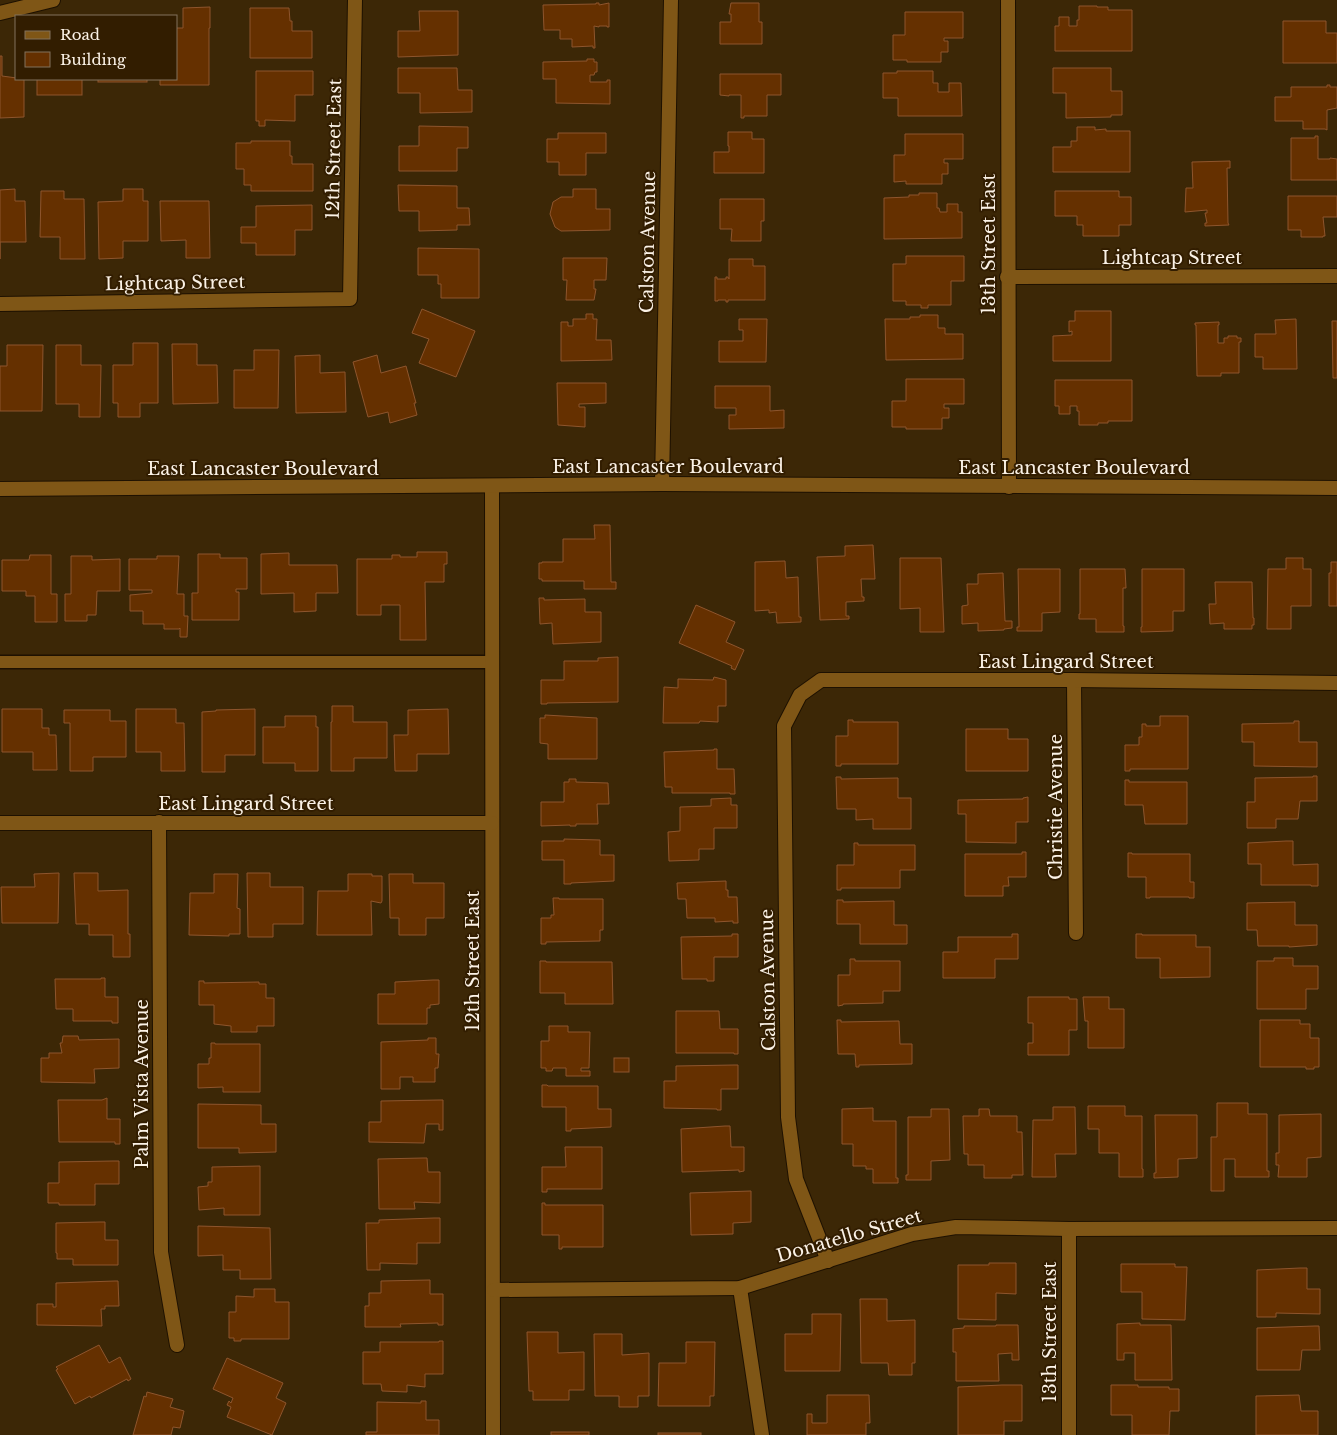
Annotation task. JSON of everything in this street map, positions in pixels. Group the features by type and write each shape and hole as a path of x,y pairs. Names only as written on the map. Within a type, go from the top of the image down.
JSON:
{"street":[{"path":"0,13 53,0"},
{"name":"12th Street East","path":"350,299 355,0"},
{"name":"Calston Avenue","path":"662,484 671,0"},
{"name":"13th Street East","path":"1008,0 1007,277 1009,487"},
{"name":"Lightcap Street","path":"1007,277 1337,276"},
{"name":"Lightcap Street","path":"0,304 350,299"},
{"name":"East Lancaster Boulevard","path":"0,489 662,484 1337,488"},
{"name":"12th Street East","path":"492,486 493,1435"},
{"name":"East Lingard Street","path":"800,695 821,680 1337,683"},
{"name":"Christie Avenue","path":"1074,680 1076,933"},
{"name":"Calston Avenue","path":"800,695 784,726 788,1118 796,1179 828,1261"},
{"name":"Palm Vista Avenue","path":"160,822 161,1252 177,1345"},
{"name":"East Lingard Street","path":"0,823 492,823"},
{"name":"Donatello Street","path":"494,1290 740,1288 912,1234 956,1227 1069,1229 1337,1228"},
{"name":"13th Street East","path":"1069,1229 1069,1435"},
{"path":"740,1288 762,1435"}],"lane":[{"path":"0,662 492,662"}],"building":[{"path":"599,3 599,5 609,3 609,27 594,26 595,48 593,46 572,47 572,39 560,39 560,30 544,30 543,5"},
{"path":"731,3 759,3 759,22 762,22 762,44 720,44 720,22 731,22 731,14 729,14"},
{"path":"1079,6 1108,7 1108,10 1132,10 1132,51 1055,51 1055,26 1059,26 1059,17 1069,17 1069,26 1077,26"},
{"path":"210,7 209,85 160,85 160,80 178,80 178,28 183,28 183,8"},
{"path":"250,8 289,8 292,31 312,31 312,58 250,58"},
{"path":"419,11 458,11 458,55 398,57 398,31 420,31"},
{"path":"905,12 963,12 963,38 944,38 944,41 948,41 948,52 941,52 941,62 893,60 893,35 905,35"},
{"path":"1283,21 1326,21 1326,33 1337,33 1337,63 1283,63"},
{"path":"0,56 2,56 2,76 15,78 15,80 24,80 24,117 0,118"},
{"path":"587,59 594,59 594,62 597,62 597,72 594,75 590,75 590,82 607,82 607,80 610,80 610,104 556,103 556,79 543,79 543,62 587,61"},
{"path":"398,68 457,68 458,90 472,90 472,112 420,113 420,93 398,93"},
{"path":"1053,68 1111,68 1111,91 1122,91 1122,115 1066,118 1066,93 1053,93"},
{"path":"256,71 313,71 313,95 295,95 295,121 265,120 265,126 259,126 259,121 256,121"},
{"path":"897,71 933,71 933,83 938,83 938,92 949,92 949,83 961,83 962,116 898,116 898,98 883,98 883,73 897,73"},
{"path":"720,74 781,74 781,95 767,95 767,116 744,116 744,118 741,118 741,95 720,95"},
{"path":"37,80 82,80 82,95 37,95"},
{"path":"98,80 147,80 147,82 98,82"},
{"path":"1327,85 1337,87 1337,108 1327,110 1327,130 1303,129 1303,121 1275,121 1275,97 1291,97 1291,87 1327,87"},
{"path":"419,126 468,127 468,148 457,148 457,171 399,171 399,146 419,146"},
{"path":"1077,127 1095,127 1095,130 1106,129 1106,131 1130,131 1130,172 1053,172 1053,147 1071,147 1071,141 1077,141"},
{"path":"728,132 752,132 752,139 764,139 764,173 714,173 714,152 729,152"},
{"path":"558,133 606,133 606,153 586,153 586,175 559,175 559,162 547,162 547,139 558,139"},
{"path":"905,134 963,134 963,159 944,159 944,163 948,163 948,174 942,174 942,184 894,182 894,155 905,155"},
{"path":"1315,136 1318,136 1318,159 1337,159 1337,180 1291,180 1291,138 1315,138"},
{"path":"251,141 290,141 292,164 313,164 313,191 251,191 251,185 244,185 244,169 236,169 236,143 251,143"},
{"path":"1230,161 1230,168 1227,168 1229,225 1205,226 1205,223 1207,223 1205,213 1207,213 1207,210 1185,212 1186,188 1193,188 1192,162"},
{"path":"398,185 457,186 457,208 469,208 470,225 457,225 457,230 419,231 419,211 399,211"},
{"path":"15,189 15,201 25,201 26,242 0,242 0,190"},
{"path":"123,189 143,189 143,201 148,201 148,241 123,241 123,258 99,259 98,202 123,201"},
{"path":"573,189 596,189 596,209 610,209 610,230 561,231 555,227 550,214 553,202 561,197 573,197"},
{"path":"41,191 64,191 64,199 84,199 85,259 60,259 60,237 40,237"},
{"path":"1055,191 1119,191 1119,197 1131,197 1131,225 1119,225 1119,236 1083,236 1083,225 1077,225 1077,216 1055,216"},
{"path":"919,193 937,193 937,208 939,208 940,212 947,212 947,204 958,204 958,212 962,212 962,238 884,239 884,198 909,197 909,195 919,195"},
{"path":"1288,196 1337,196 1337,217 1323,217 1325,236 1301,237 1301,230 1288,230"},
{"path":"720,199 764,199 764,221 761,221 761,241 731,241 732,229 720,229"},
{"path":"160,201 209,201 210,258 186,258 186,240 161,241"},
{"path":"312,205 312,230 295,230 295,255 256,255 256,243 241,243 241,227 256,227 256,206"},
{"path":"418,248 479,249 479,298 441,298 441,284 438,284 438,275 418,275"},
{"path":"906,256 964,256 964,281 951,281 951,305 928,305 928,308 921,308 921,305 906,305 906,301 893,301 893,264 906,264"},
{"path":"563,258 607,258 606,280 594,280 594,289 596,289 594,300 566,300 567,280 563,280"},
{"path":"729,259 753,259 753,266 765,266 765,300 715,301 715,277 717,279 726,279 728,277 729,279"},
{"path":"422,309 475,331 456,377 419,363 429,339 412,333"},
{"path":"1075,311 1111,311 1111,361 1053,361 1053,336 1072,335 1072,331 1069,332 1069,321 1075,321"},
{"path":"586,314 593,314 593,319 597,319 596,340 611,340 612,360 561,361 561,322 568,322 568,326 573,326 573,319 586,319"},
{"path":"920,315 938,315 938,328 945,328 945,334 963,334 963,359 886,360 885,319 910,319 910,317 920,317"},
{"path":"739,319 767,319 766,362 719,362 719,341 743,341 743,330 739,330"},
{"path":"1296,319 1297,369 1263,369 1263,357 1255,357 1255,334 1276,334 1275,320"},
{"path":"1332,321 1337,321 1337,378 1333,378"},
{"path":"1219,322 1218,343 1224,343 1224,338 1228,338 1228,336 1241,338 1241,342 1239,342 1239,373 1221,373 1221,376 1197,376 1195,323"},
{"path":"133,343 158,343 158,403 140,403 140,417 118,417 118,403 113,403 113,365 133,365"},
{"path":"172,344 197,344 197,365 217,365 218,403 173,404"},
{"path":"7,345 43,345 42,411 0,411 0,366 7,366"},
{"path":"56,345 81,345 81,365 101,365 100,417 79,417 79,404 56,404"},
{"path":"254,350 279,350 278,408 234,408 234,370 254,370"},
{"path":"320,355 320,373 345,372 346,412 296,413 295,356"},
{"path":"377,355 381,373 406,366 416,403 414,403 417,415 390,423 388,412 368,417 353,362"},
{"path":"906,379 964,379 964,404 944,404 944,408 949,408 949,418 942,418 942,429 892,427 892,401 906,401"},
{"path":"1055,380 1132,380 1132,421 1108,421 1108,423 1098,423 1098,425 1079,425 1077,406 1070,406 1070,414 1059,414 1059,406 1055,406"},
{"path":"557,383 606,383 606,403 579,404 579,407 585,407 585,427 558,425"},
{"path":"715,386 770,386 770,411 784,410 784,428 729,429 729,415 736,415 736,408 715,408"},
{"path":"594,525 610,525 611,582 616,582 616,589 584,589 584,581 542,581 542,579 539,579 539,563 563,562 563,539 595,539"},
{"path":"873,545 875,579 861,579 864,601 846,602 846,616 849,616 849,619 820,620 817,557 845,556 845,546"},
{"path":"417,552 447,552 447,564 444,564 444,582 425,582 426,640 400,640 400,605 381,605 381,615 357,615 357,559 392,559 392,555 417,557"},
{"path":"289,553 289,565 337,565 338,593 316,593 316,611 294,612 294,593 261,594 261,554"},
{"path":"198,554 220,554 220,558 247,558 247,589 236,589 236,592 239,592 239,620 192,620 192,593 198,593"},
{"path":"30,555 51,555 51,594 57,594 57,622 35,622 35,596 26,596 26,591 2,591 2,560 29,560"},
{"path":"71,556 92,556 92,560 120,559 120,591 97,591 96,615 87,615 87,621 65,621 65,594 71,594"},
{"path":"157,556 179,556 177,594 184,594 184,616 188,616 187,637 180,637 180,628 164,629 164,624 143,624 143,611 130,611 130,595 152,593 152,590 129,590 129,559 157,559"},
{"path":"900,558 941,558 944,632 920,632 920,608 900,609"},
{"path":"1286,558 1303,558 1303,569 1311,569 1311,606 1291,606 1291,629 1267,629 1268,569 1286,569"},
{"path":"785,561 786,578 798,577 799,617 801,617 801,622 777,623 776,612 769,613 769,610 755,611 755,562"},
{"path":"1331,562 1337,562 1337,606 1329,606"},
{"path":"1018,569 1060,569 1060,612 1042,613 1042,631 1017,631 1017,627 1019,627"},
{"path":"1080,569 1125,569 1126,588 1123,588 1124,632 1096,632 1096,619 1079,619"},
{"path":"1142,569 1184,569 1184,611 1173,611 1173,631 1141,632"},
{"path":"1003,573 1005,621 1012,621 1012,628 978,631 978,623 962,624 962,606 968,605 967,584 978,584 978,574"},
{"path":"1215,582 1252,582 1254,625 1252,625 1252,629 1224,629 1224,623 1210,624 1209,604 1216,604"},
{"path":"539,598 544,598 544,600 585,599 585,612 601,612 601,642 553,644 552,623 540,624"},
{"path":"696,605 735,622 726,642 744,650 735,670 731,668 732,666 679,643"},
{"path":"618,657 618,702 541,704 541,680 564,680 564,661 598,661 598,658"},
{"path":"714,677 726,680 726,706 718,706 718,722 663,723 664,687 678,688 678,679 713,680"},
{"path":"332,706 353,706 353,722 387,722 387,758 354,758 354,771 331,771"},
{"path":"2,709 42,709 42,728 49,728 49,735 56,735 57,770 33,770 33,752 2,752"},
{"path":"136,709 176,709 176,723 184,723 185,771 161,771 161,752 136,752"},
{"path":"255,709 255,755 225,755 225,772 202,772 202,712"},
{"path":"448,709 449,754 417,754 417,771 395,771 394,735 408,735 408,710"},
{"path":"64,710 110,710 110,721 126,721 126,757 93,757 93,771 70,771 70,723 64,723"},
{"path":"545,715 597,718 597,759 548,759 548,744 540,743 540,718 545,718"},
{"path":"285,716 316,716 316,727 318,727 318,771 295,771 295,763 263,763 263,727 285,727"},
{"path":"1160,716 1188,716 1188,769 1130,769 1130,771 1125,771 1125,745 1139,745 1139,737 1142,737 1142,724 1146,724 1146,726 1160,726"},
{"path":"848,720 853,720 853,722 898,722 898,764 841,764 841,766 836,766 836,736 848,736"},
{"path":"1294,721 1299,721 1299,742 1317,742 1317,767 1254,766 1254,742 1242,742 1242,724 1294,723"},
{"path":"966,729 1008,729 1008,739 1028,739 1028,771 966,771"},
{"path":"717,749 717,769 734,769 735,794 672,793 672,787 665,787 664,752"},
{"path":"1317,776 1317,801 1300,801 1298,819 1276,819 1276,828 1247,828 1247,802 1255,802 1255,778"},
{"path":"836,777 841,777 841,779 898,778 898,798 911,798 911,829 873,829 873,819 856,820 856,809 837,809"},
{"path":"569,779 576,779 576,782 608,783 609,804 597,804 598,824 541,826 541,802 564,802 564,782 569,782"},
{"path":"1125,780 1129,780 1129,782 1187,782 1187,824 1145,824 1143,805 1125,805"},
{"path":"1028,797 1028,822 1016,822 1016,843 966,842 966,814 958,814 958,800 1023,799"},
{"path":"731,798 731,805 737,805 737,828 714,828 714,849 699,849 699,860 669,861 668,832 680,831 680,807 711,806 711,799"},
{"path":"564,839 600,840 600,855 614,855 614,881 564,884 564,860 542,860 542,841 564,841"},
{"path":"1293,841 1293,865 1318,864 1318,886 1261,885 1261,864 1248,864 1248,843"},
{"path":"854,843 858,843 858,845 915,845 915,870 900,870 900,888 841,888 841,890 837,890 837,865 854,865"},
{"path":"1022,852 1026,852 1026,877 1008,877 1009,886 1003,886 1003,896 965,896 965,854 1022,854"},
{"path":"1128,853 1190,854 1190,882 1194,882 1194,898 1146,898 1146,877 1128,877"},
{"path":"59,873 58,923 2,923 1,887 35,887 34,874"},
{"path":"74,873 98,873 98,891 128,890 130,957 113,957 113,935 89,935 89,924 76,924"},
{"path":"247,873 270,873 270,887 303,887 303,924 273,924 273,937 248,937"},
{"path":"214,874 238,874 237,908 240,909 240,934 229,934 229,936 189,935 190,893 214,893"},
{"path":"348,874 382,876 382,901 381,903 371,901 372,935 317,935 318,891 348,891"},
{"path":"389,874 413,874 413,883 444,883 444,918 426,918 426,935 399,935 399,918 390,918"},
{"path":"726,881 728,897 737,897 738,923 733,923 733,921 715,922 715,918 687,918 686,899 678,899 677,883"},
{"path":"553,898 603,899 603,930 600,930 600,941 546,942 546,944 541,944 541,918 551,918 551,915 554,915"},
{"path":"837,900 843,900 843,902 894,901 894,925 907,925 907,944 860,944 860,924 837,924"},
{"path":"1295,902 1295,925 1317,925 1317,945 1289,947 1258,946 1257,930 1247,930 1247,903"},
{"path":"732,934 738,934 738,957 714,957 714,981 707,981 707,979 682,979 681,937 732,936"},
{"path":"1012,934 1018,934 1018,959 995,959 995,978 943,978 943,952 958,952 958,937 1012,937"},
{"path":"1136,934 1196,935 1196,947 1210,947 1210,977 1160,978 1160,958 1136,958"},
{"path":"1274,958 1293,958 1293,966 1318,966 1318,989 1306,989 1306,1009 1257,1009 1257,961 1274,961"},
{"path":"850,959 855,959 855,961 900,961 900,991 883,991 883,1003 843,1004 838,1006 838,975 850,975"},
{"path":"540,961 612,962 613,1004 565,1004 565,993 540,993"},
{"path":"105,978 105,997 118,997 118,1023 112,1023 112,1021 73,1021 73,1009 56,1009 55,979"},
{"path":"439,980 439,1004 430,1005 430,1008 427,1008 427,1024 378,1024 378,994 395,994 395,982"},
{"path":"199,981 204,981 204,983 259,982 259,984 266,984 266,998 274,998 274,1026 257,1026 257,1032 231,1032 231,1026 214,1024 214,1005 199,1005"},
{"path":"1028,997 1069,997 1069,999 1077,999 1077,1030 1069,1030 1069,1055 1028,1055 1028,1043 1033,1043 1033,1023 1028,1023"},
{"path":"1083,997 1109,997 1109,1009 1124,1009 1124,1048 1088,1048 1088,1021 1085,1021"},
{"path":"676,1011 719,1011 720,1029 738,1029 738,1054 676,1053"},
{"path":"837,1020 841,1020 841,1022 899,1021 900,1044 912,1044 912,1064 859,1065 859,1067 856,1067 855,1054 838,1054"},
{"path":"1260,1020 1300,1020 1300,1024 1310,1024 1310,1038 1319,1038 1319,1067 1306,1069 1306,1067 1260,1067"},
{"path":"549,1026 568,1026 568,1032 590,1032 589,1068 581,1068 581,1071 590,1071 590,1076 566,1076 566,1068 553,1068 552,1071 546,1071 546,1068 541,1068 541,1041 549,1041"},
{"path":"63,1036 78,1036 79,1040 119,1039 119,1068 94,1069 95,1083 41,1082 41,1058 49,1058 49,1053 62,1053 60,1043 62,1043"},
{"path":"428,1038 436,1038 436,1054 439,1054 438,1068 435,1068 435,1082 413,1082 413,1077 400,1077 400,1089 381,1089 381,1042 428,1040"},
{"path":"211,1043 260,1044 260,1092 223,1092 223,1087 198,1088 198,1064 209,1064"},
{"path":"614,1058 629,1058 629,1072 614,1072"},
{"path":"738,1065 738,1089 721,1089 721,1110 664,1108 664,1081 676,1081 676,1066"},
{"path":"542,1085 598,1086 598,1109 611,1109 611,1127 571,1129 571,1131 566,1131 566,1107 542,1107"},
{"path":"107,1098 107,1119 120,1119 120,1144 115,1144 115,1142 59,1142 58,1100 102,1100"},
{"path":"443,1100 443,1130 439,1130 439,1124 426,1124 424,1143 369,1142 369,1122 381,1122 381,1101"},
{"path":"1217,1103 1248,1103 1248,1114 1267,1114 1267,1171 1269,1171 1269,1177 1235,1177 1235,1159 1224,1159 1224,1191 1211,1191 1211,1137 1217,1137"},
{"path":"198,1104 261,1105 261,1124 276,1124 276,1152 239,1153 239,1148 198,1148"},
{"path":"1088,1106 1125,1106 1125,1116 1142,1116 1143,1177 1119,1177 1119,1153 1099,1153 1099,1129 1088,1129"},
{"path":"1053,1107 1075,1107 1076,1154 1055,1154 1056,1177 1032,1177 1033,1120 1053,1120"},
{"path":"873,1108 873,1121 896,1121 896,1178 898,1178 898,1183 873,1183 873,1169 866,1169 866,1166 853,1166 853,1144 842,1144 842,1109"},
{"path":"931,1109 949,1109 950,1160 931,1161 931,1180 906,1180 906,1175 908,1175 908,1117 931,1117"},
{"path":"979,1109 989,1109 990,1116 1017,1116 1017,1132 1022,1132 1023,1175 1012,1175 1012,1178 984,1178 984,1165 968,1165 968,1154 964,1154 963,1116 979,1116"},
{"path":"1321,1114 1321,1157 1307,1158 1307,1177 1278,1177 1279,1165 1276,1165 1276,1153 1279,1153 1279,1115"},
{"path":"1155,1115 1197,1115 1197,1158 1178,1159 1178,1177 1154,1178 1154,1173 1156,1173"},
{"path":"730,1126 731,1147 744,1147 744,1171 682,1172 681,1129"},
{"path":"565,1147 602,1147 602,1189 547,1189 547,1192 542,1192 542,1167 566,1167"},
{"path":"427,1158 428,1172 440,1172 440,1203 414,1202 415,1209 379,1209 378,1159"},
{"path":"119,1161 119,1184 95,1184 95,1205 59,1205 59,1203 48,1203 48,1183 59,1183 59,1162"},
{"path":"260,1166 260,1215 224,1215 224,1208 199,1210 198,1187 208,1186 208,1182 212,1182 212,1167"},
{"path":"751,1191 751,1222 733,1223 733,1234 691,1235 690,1193"},
{"path":"542,1203 545,1203 545,1205 603,1205 603,1247 562,1247 562,1249 559,1249 559,1235 542,1235"},
{"path":"440,1218 440,1243 417,1243 417,1264 380,1263 380,1270 367,1270 366,1223 379,1223 379,1220"},
{"path":"105,1222 105,1240 118,1240 118,1265 73,1265 73,1259 57,1259 56,1223"},
{"path":"198,1226 270,1228 271,1279 240,1279 240,1270 223,1270 223,1255 198,1256"},
{"path":"989,1263 1016,1263 1016,1294 996,1293 996,1320 958,1319 958,1265 989,1265"},
{"path":"1121,1264 1175,1264 1175,1267 1187,1267 1185,1320 1142,1319 1142,1292 1121,1292"},
{"path":"1307,1268 1307,1289 1320,1289 1320,1314 1276,1313 1276,1317 1257,1317 1257,1270"},
{"path":"430,1280 430,1294 443,1294 443,1325 438,1325 438,1323 400,1324 401,1327 365,1327 365,1306 369,1306 369,1293 381,1293 381,1281"},
{"path":"118,1281 119,1306 105,1306 105,1309 101,1309 102,1326 37,1325 37,1304 53,1304 53,1307 56,1307 56,1283"},
{"path":"254,1289 275,1289 275,1302 289,1302 289,1339 241,1339 241,1341 234,1341 234,1338 229,1338 229,1312 236,1312 236,1296 254,1297"},
{"path":"860,1299 887,1299 887,1321 915,1320 915,1363 912,1363 912,1375 889,1375 888,1363 861,1363"},
{"path":"812,1314 841,1314 840,1371 785,1371 785,1334 812,1334"},
{"path":"1140,1323 1140,1325 1171,1325 1172,1380 1135,1380 1135,1353 1124,1353 1124,1360 1117,1360 1117,1324"},
{"path":"1018,1325 1019,1360 1012,1360 1012,1353 998,1354 999,1381 956,1381 956,1352 953,1352 953,1329 964,1328 964,1326"},
{"path":"1319,1326 1320,1350 1302,1350 1300,1370 1257,1370 1257,1328"},
{"path":"527,1332 558,1332 558,1353 584,1352 584,1390 569,1390 569,1400 533,1400 533,1391 529,1391"},
{"path":"594,1334 622,1334 622,1355 649,1353 649,1396 638,1396 638,1407 619,1407 619,1396 595,1396"},
{"path":"443,1341 443,1374 425,1374 425,1387 407,1385 407,1392 382,1391 381,1384 363,1384 363,1352 380,1352 380,1342"},
{"path":"686,1342 715,1342 714,1396 710,1396 710,1406 658,1406 659,1363 686,1363"},
{"path":"99,1345 109,1363 120,1357 131,1379 128,1381 127,1379 91,1398 90,1396 75,1404 56,1367"},
{"path":"227,1358 283,1383 276,1398 286,1403 272,1435 227,1417 231,1407 227,1405 229,1401 231,1403 233,1398 213,1389"},
{"path":"1022,1385 1022,1421 1004,1421 1004,1435 958,1435 958,1387"},
{"path":"1111,1385 1138,1385 1138,1387 1169,1387 1169,1389 1179,1389 1179,1411 1170,1411 1169,1435 1132,1435 1132,1415 1111,1415"},
{"path":"147,1392 173,1399 170,1407 184,1411 180,1428 173,1427 171,1435 133,1435 144,1396 146,1397"},
{"path":"827,1395 869,1395 870,1423 866,1423 866,1435 807,1435 807,1414 812,1414 812,1423 827,1423"},
{"path":"1299,1395 1301,1411 1318,1411 1318,1435 1256,1435 1256,1396"},
{"path":"421,1401 426,1401 426,1420 439,1420 439,1435 366,1435 366,1432 377,1432 377,1402 421,1403"},
{"path":"551,1432 589,1432 589,1435 551,1435"},
{"path":"658,1433 701,1433 701,1435 658,1435"}]}
